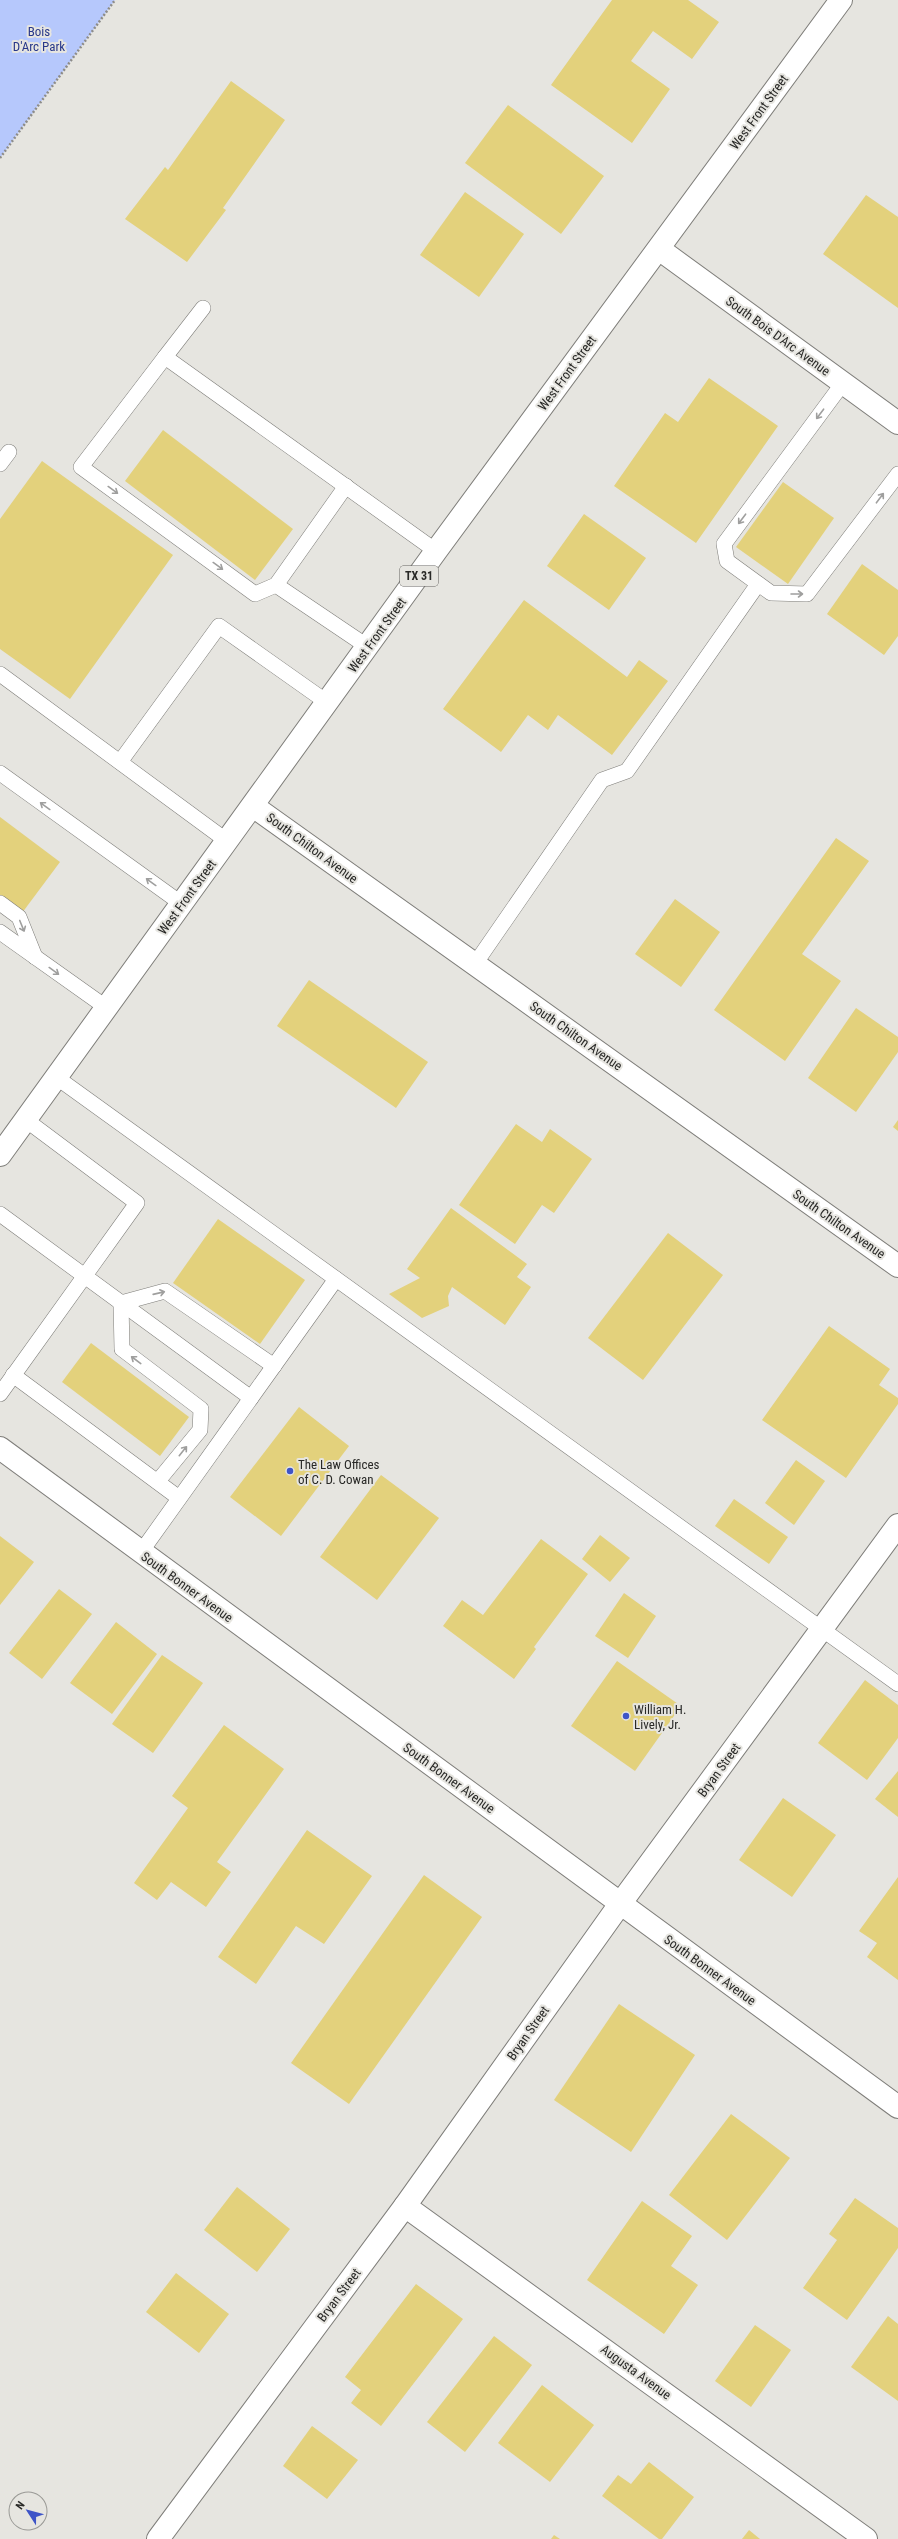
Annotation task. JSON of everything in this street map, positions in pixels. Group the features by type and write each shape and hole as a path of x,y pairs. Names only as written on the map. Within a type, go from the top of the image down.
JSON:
{"street":[{"name":"West Front Street","path":"0,1155 328,703 436,551 841,0"},
{"name":"South Bois D'Arc Avenue","path":"659,249 898,423"},
{"name":"South Chilton Avenue","path":"253,806 898,1266"},
{"name":"South Bonner Avenue","path":"0,1448 898,2108"},
{"name":"Bryan Street","path":"158,2539 406,2206 620,1904 898,1525"},
{"name":"Augusta Avenue","path":"406,2206 866,2539"}],"lane":[{"path":"202,308 81,467 256,594 276,585 346,486"},
{"path":"165,358 436,551"},
{"path":"843,383 724,544 727,561 771,593 807,594 898,474"},
{"path":"475,964 602,780 627,771 758,584"},
{"path":"276,585 368,647"},
{"path":"120,762 219,626 328,703"},
{"path":"0,674 228,841"},
{"path":"0,773 182,904"},
{"path":"0,903 19,917 35,957"},
{"path":"0,932 107,1008"},
{"path":"56,1077 898,1684"},
{"path":"0,1394 137,1203 26,1120"},
{"path":"0,1214 251,1398"},
{"path":"140,1552 336,1279"},
{"path":"121,1303 165,1291 274,1366"},
{"path":"121,1303 122,1349 201,1409 200,1430 158,1481"},
{"path":"13,1375 179,1498"}],"path":[{"path":"0,158 115,0"}],"green space":[{"name":"Bois D'Arc Park","path":"0,0 115,0 0,158"}],"building":[{"path":"612,0 688,0 719,22 692,59 653,31 631,61 670,89 632,143 551,85"},
{"path":"231,81 285,120 223,208 226,210 187,262 125,219 165,167 168,170"},
{"path":"508,105 604,176 561,234 465,163"},
{"path":"465,192 524,234 479,297 420,255"},
{"path":"866,195 898,217 898,308 823,254"},
{"path":"709,378 778,426 696,543 614,486 665,413 678,422"},
{"path":"163,430 293,529 255,580 125,481"},
{"path":"42,461 173,555 70,699 0,649 0,519"},
{"path":"783,482 834,518 788,584 736,547"},
{"path":"584,514 646,558 609,610 547,566"},
{"path":"862,564 898,590 898,636 884,655 827,614"},
{"path":"524,600 627,677 639,660 668,681 612,755 558,715 548,730 528,715 501,752 443,709"},
{"path":"0,817 60,862 22,913 0,897"},
{"path":"836,838 869,861 802,954 841,981 785,1061 714,1010"},
{"path":"675,899 720,932 681,987 635,954"},
{"path":"309,980 428,1062 396,1108 277,1026"},
{"path":"856,1008 898,1037 898,1052 856,1112 808,1078"},
{"path":"898,1120 898,1131 893,1127"},
{"path":"516,1124 542,1142 550,1129 592,1159 554,1213 542,1205 515,1244 459,1205"},
{"path":"451,1208 527,1264 517,1277 531,1287 505,1325 452,1287 448,1296 449,1306 422,1318 389,1294 420,1278 407,1269"},
{"path":"218,1219 305,1280 260,1344 173,1283"},
{"path":"668,1233 723,1275 643,1380 588,1338"},
{"path":"829,1326 890,1369 879,1385 898,1398 898,1404 846,1478 762,1420"},
{"path":"91,1343 189,1417 160,1456 62,1382"},
{"name":"The Law Offices of C. D. Cowan","path":"299,1407 349,1446 281,1536 230,1497"},
{"path":"796,1460 825,1481 794,1525 765,1503"},
{"path":"381,1475 439,1518 377,1600 320,1557"},
{"path":"734,1499 788,1537 769,1564 715,1526"},
{"path":"600,1535 630,1558 610,1582 582,1559"},
{"path":"0,1536 34,1562 0,1605"},
{"path":"541,1539 588,1574 534,1647 536,1649 514,1679 443,1626 462,1600 483,1615"},
{"path":"59,1589 92,1614 42,1679 9,1653"},
{"path":"624,1593 656,1616 628,1658 595,1636"},
{"path":"116,1622 157,1654 112,1714 70,1683"},
{"path":"162,1655 203,1683 153,1753 112,1724"},
{"name":"William H. Lively, Jr.","path":"617,1661 681,1706 635,1771 571,1726"},
{"path":"865,1680 898,1705 898,1738 867,1780 818,1743"},
{"path":"224,1725 284,1769 217,1862 231,1872 206,1907 171,1882 157,1900 134,1883 188,1808 172,1796"},
{"path":"898,1771 898,1817 875,1799"},
{"path":"783,1798 836,1835 792,1897 739,1860"},
{"path":"307,1830 372,1876 324,1944 296,1926 256,1984 218,1957"},
{"path":"424,1875 482,1917 349,2104 291,2063"},
{"path":"898,1877 898,1980 867,1957 877,1943 859,1931"},
{"path":"619,2004 695,2055 631,2152 554,2100"},
{"path":"731,2114 790,2158 727,2240 669,2195"},
{"path":"237,2187 290,2229 257,2272 204,2230"},
{"path":"855,2198 898,2228 898,2248 847,2320 803,2288 837,2240 829,2234"},
{"path":"642,2201 692,2236 671,2266 698,2285 664,2334 587,2280"},
{"path":"176,2273 229,2314 199,2353 146,2312"},
{"path":"416,2284 463,2319 381,2426 351,2403 361,2390 345,2377"},
{"path":"888,2316 898,2324 898,2401 851,2367"},
{"path":"755,2325 791,2350 751,2407 715,2381"},
{"path":"494,2336 532,2365 465,2452 427,2422"},
{"path":"542,2385 594,2425 550,2482 498,2443"},
{"path":"312,2426 358,2460 327,2499 283,2466"},
{"path":"649,2462 694,2497 662,2539 659,2539 602,2496 618,2475 631,2484"},
{"path":"749,2530 760,2539 742,2539"},
{"path":"554,2535 560,2539 551,2539"}],"place":[{"name":"The Law Offices of C. D. Cowan","path":"290,1471"},
{"name":"William H. Lively, Jr.","path":"626,1716"}]}
